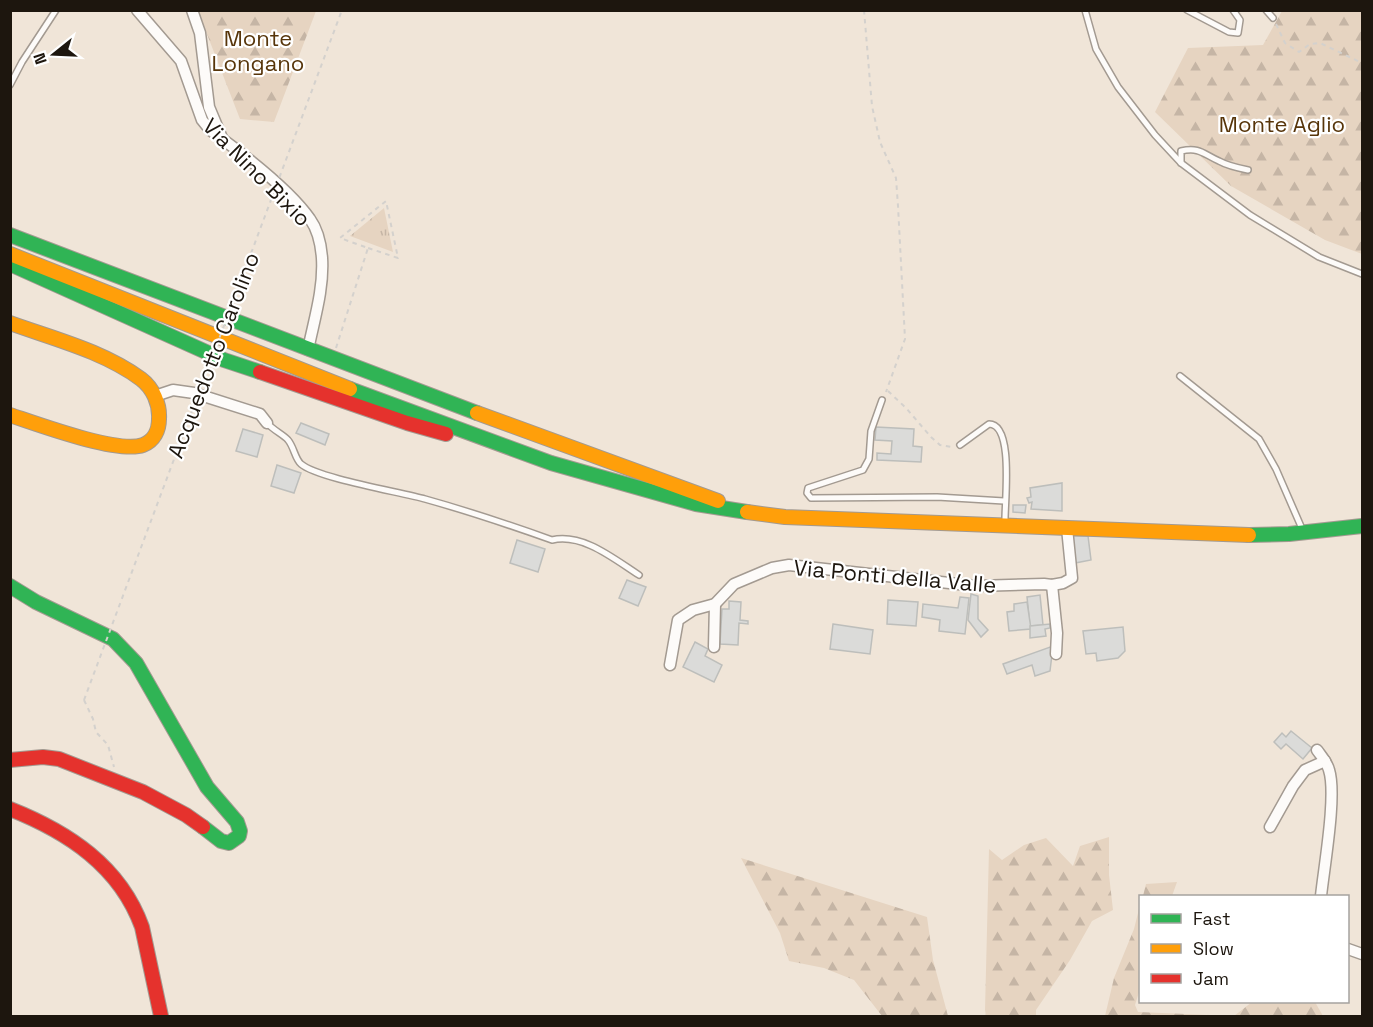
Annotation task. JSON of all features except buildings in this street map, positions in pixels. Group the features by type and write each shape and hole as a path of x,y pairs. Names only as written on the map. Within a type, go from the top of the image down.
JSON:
{"main road":[{"path":"10,235 332,359 627,469 746,510"},
{"path":"10,254 398,408 487,438 551,463"},
{"path":"10,264 224,360 407,423 696,504 785,517 1222,535 1304,533 1362,526"},
{"path":"10,322 113,362 143,380 155,396 159,410 158,426 152,438 146,444 137,447 107,443 10,415"},
{"path":"10,586 36,602 113,639 125,649 136,663 207,787 237,822 239,836 229,843 221,841 186,815 118,781 59,759 36,757 10,760"},
{"path":"10,809 68,836 94,857 130,898 142,926 161,1017"}],"street":[{"name":"Via Nino Bixio","path":"137,10 181,62 201,120 277,185 300,207 314,226 321,247 322,273 308,350"},
{"path":"192,10 200,33 209,107 222,139"},
{"path":"155,396 173,390 194,393 260,414 267,423"},
{"path":"1056,654 1057,633 1052,585 1058,585 1072,578 1067,528"},
{"name":"Via Ponti della Valle","path":"670,665 678,620 693,610 715,604 734,584 772,568 789,565 976,586 1052,585"},
{"path":"714,647 715,604"},
{"path":"1317,750 1330,772 1332,793 1321,895"},
{"path":"1270,827 1293,786 1305,770 1325,761"}],"lane":[{"path":"10,85 56,10"},
{"path":"1085,10 1096,49 1118,87 1155,135 1181,163 1250,215 1319,257 1362,274"},
{"path":"1187,10 1229,32 1238,33 1240,20 1233,10"},
{"path":"1266,10 1273,18"},
{"path":"1181,163 1181,151 1192,149 1201,151 1217,161 1248,170"},
{"path":"1179,376 1259,439 1276,469 1304,533"},
{"path":"882,400 871,431 867,465 863,470 808,488 807,493 811,498 938,497 1004,501"},
{"path":"267,423 286,438 302,465 331,477 425,499 552,540 565,537 601,550 639,575"},
{"path":"960,445 989,424 999,427 1003,435 1006,455 1005,526"}],"path":[{"name":"Acquedotto Carolino","path":"118,781 108,745 96,732 84,700 342,10"},
{"path":"864,10 872,106 880,142 896,178 905,339 882,400"},
{"path":"1273,18 1285,44 1299,52 1310,44 1320,43 1362,63"},
{"path":"386,201 398,258 368,248 340,238 386,201"},
{"path":"332,359 368,248"},
{"path":"887,390 940,445 950,448 960,445"}],"green space":[{"name":"Monte Longano","path":"198,11 316,11 274,122 240,119"},
{"name":"Monte Aglio","path":"1282,11 1362,11 1362,254 1325,240 1231,186 1155,112 1188,48 1263,45"},
{"path":"384,208 393,252 350,236"},
{"path":"1109,837 1109,875 1113,910 1092,921 1070,960 1036,1010 1036,1016 986,1016 989,849 1002,860 1024,845 1046,838 1073,866 1080,846"},
{"path":"741,858 927,917 933,960 948,1016 882,1016 854,980 824,968 789,961 780,933"},
{"path":"1177,882 1172,895 1143,895 1146,884"},
{"path":"1139,909 1139,992 1135,1005 1138,1012 1234,1016 1105,1016 1114,978 1134,929"},
{"path":"1251,1003 1316,1003 1323,1016 1234,1016"}],"traffic: fast":[{"path":"10,235 477,413"},
{"path":"10,264 224,360 260,372"},
{"path":"350,389 551,463 696,504 747,512"},
{"path":"1249,535 1289,534 1362,526"},
{"path":"10,586 36,602 113,639 136,663 207,787 237,822 240,831 239,836 229,843 221,841 203,827"}],"traffic: slow":[{"path":"10,254 350,389"},
{"path":"10,323 94,353 126,369 141,379 152,392 159,419 153,438 143,445 131,447 77,437 10,415"},
{"path":"477,413 718,501"},
{"path":"747,512 785,517 1249,535"}],"traffic: jam":[{"path":"260,372 407,423 446,434"},
{"path":"10,760 43,757 59,759 143,792 203,827"},
{"path":"10,809 71,840 106,869 120,886 142,927 161,1016"}]}
